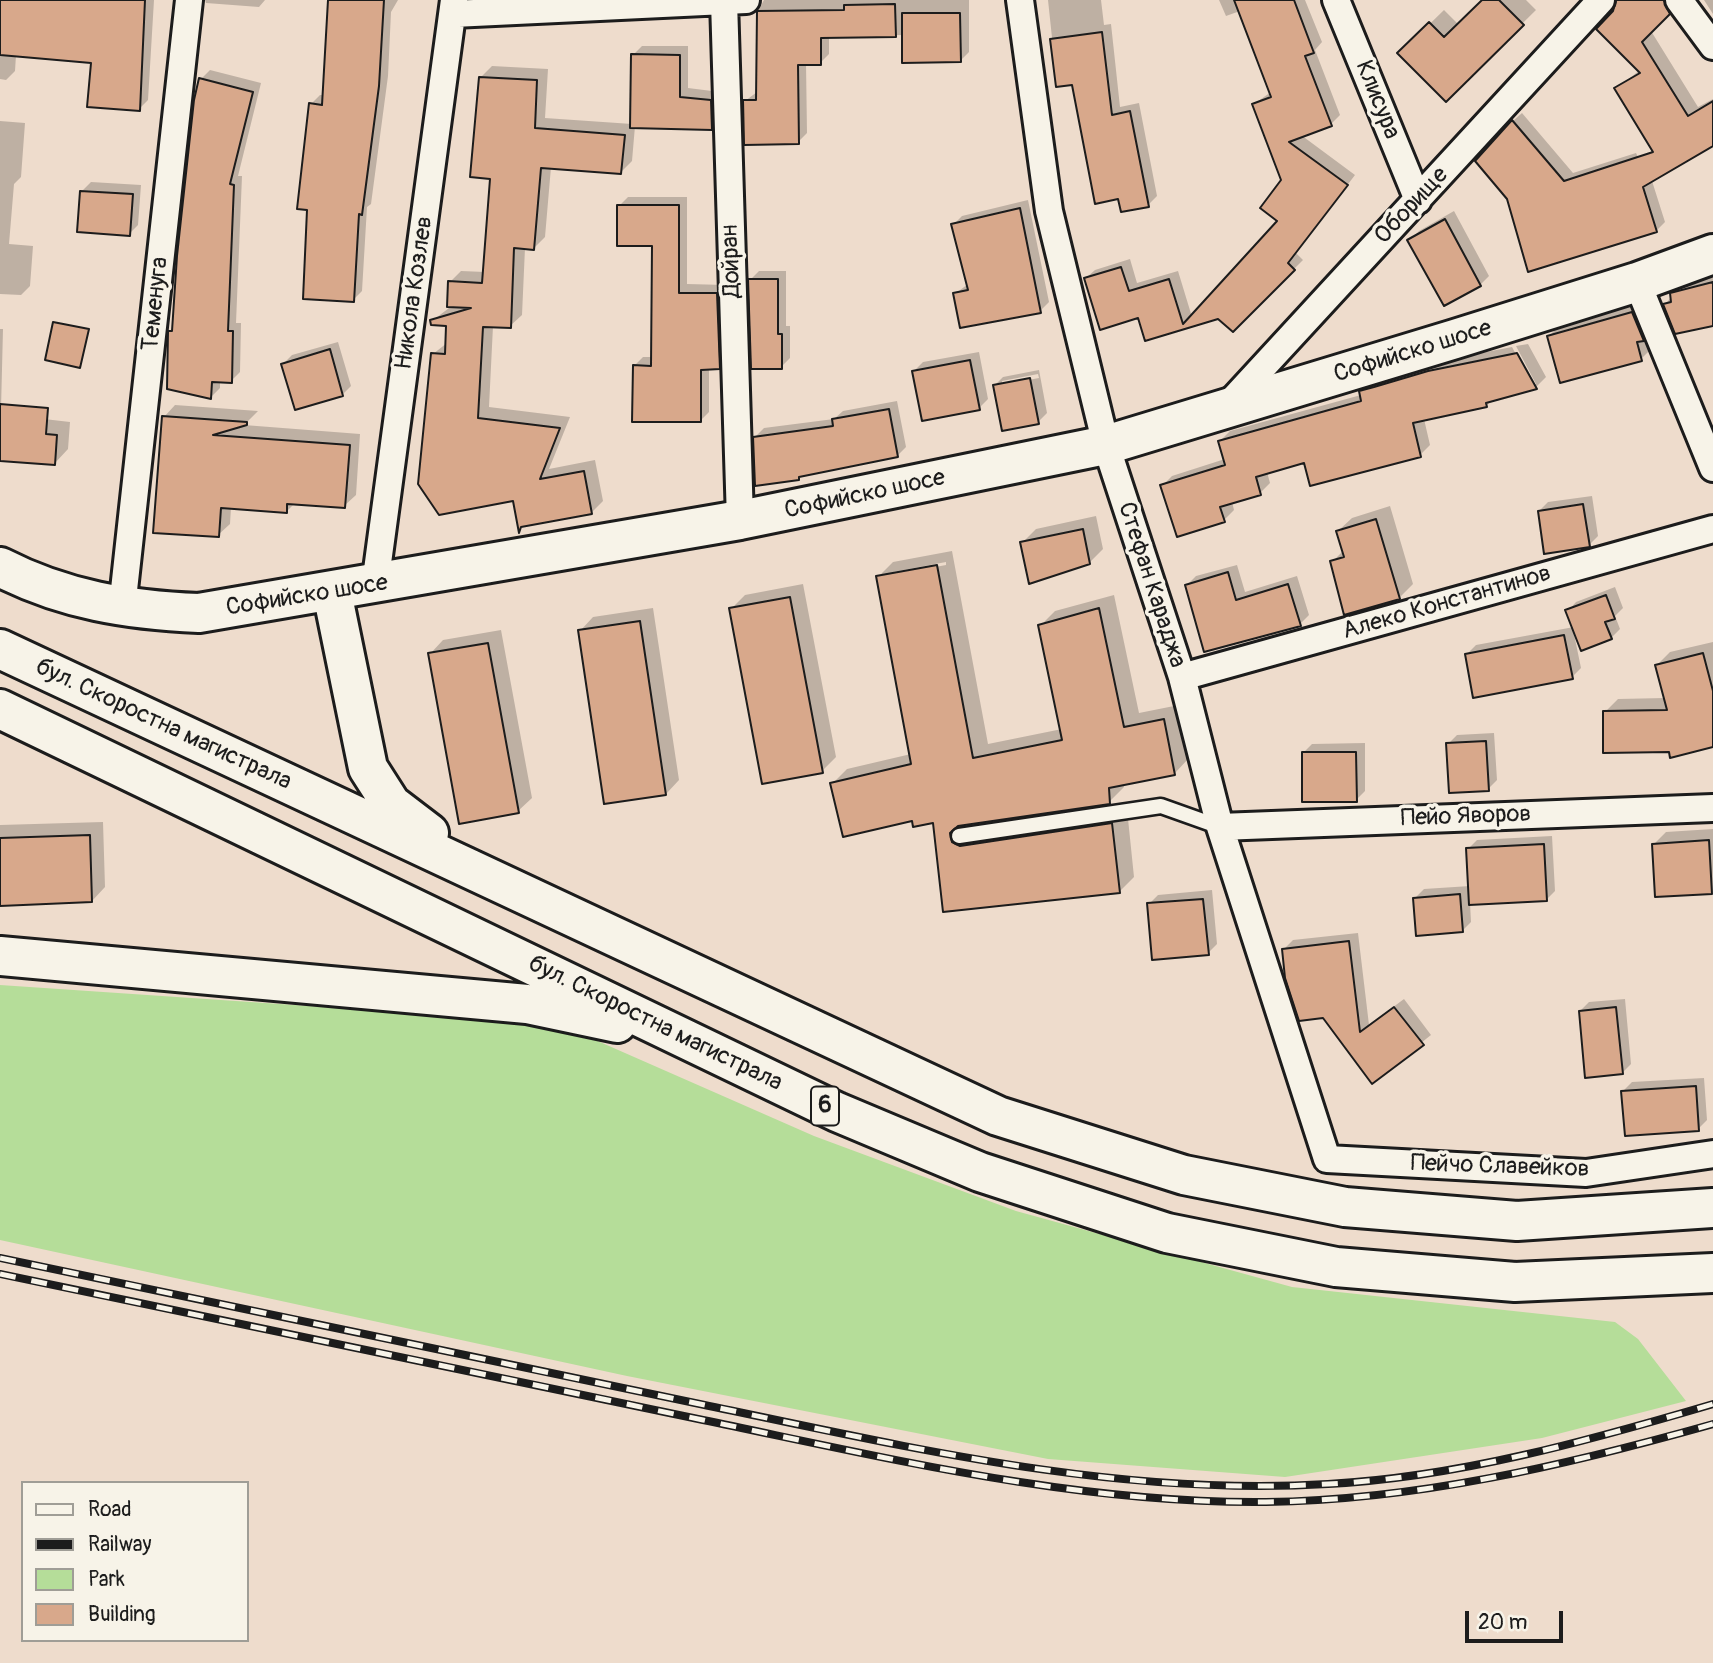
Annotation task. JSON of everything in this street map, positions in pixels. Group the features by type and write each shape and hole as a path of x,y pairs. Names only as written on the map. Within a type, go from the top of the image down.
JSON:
{"main road":[{"name":"Софийско шосе","path":"0,567 51,590 122,608 199,613 375,585 740,520 1106,445 1222,412 1637,282 1713,254"},
{"path":"331,592 361,744 377,786 407,820 531,898"},
{"name":"бул. Скоростна магистрала","path":"0,649 998,1116 1184,1175 1345,1207 1517,1221 1713,1208"},
{"name":"бул. Скоростна магистрала","path":"0,709 837,1112 980,1172 1167,1233 1336,1267 1516,1282 1713,1273"},
{"path":"0,722 70,741"},
{"path":"0,957 527,1004 684,1039"}],"street":[{"name":"Теменуга","path":"122,608 189,0"},
{"name":"Стефан Караджа","path":"1020,0 1049,211 1106,445 1182,677 1220,827 1327,1159"},
{"name":"Клисура","path":"1336,0 1418,200"},
{"name":"Оборище","path":"1222,412 1601,0"},
{"path":"1679,0 1713,46"},
{"path":"453,7 735,1"},
{"name":"Дойран","path":"735,1 740,520"},
{"name":"Никола Козлев","path":"375,585 453,7"},
{"path":"1637,282 1713,468"},
{"name":"Алеко Константинов","path":"1182,677 1713,529"},
{"name":"Пейо Яворов","path":"1220,827 1713,807"},
{"name":"Пейчо Славейков","path":"1327,1159 1586,1173 1713,1154"}],"lane":[{"path":"959,836 1161,806 1220,827"}],"green space":[{"path":"0,985 501,1019 584,1035 814,1136 1016,1211 1292,1287 1615,1322 1638,1339 1686,1401 1542,1438 1285,1477 1048,1459 627,1376 0,1240"}],"building":[{"path":"0,0 145,0 140,111 87,107 91,63 0,55"},
{"path":"328,0 384,0 379,86 362,215 359,214 354,302 303,299 307,210 297,209 309,103 322,105"},
{"path":"1234,0 1294,0 1314,53 1305,56 1332,126 1289,142 1348,185 1288,263 1295,270 1233,332 1218,319 1145,341 1138,318 1100,330 1084,278 1121,267 1129,291 1169,279 1183,324 1277,221 1260,208 1281,180 1252,104 1271,97"},
{"path":"1482,0 1499,0 1524,25 1446,102 1397,53 1429,22 1444,37"},
{"path":"1616,0 1664,0 1670,14 1642,42 1688,116 1713,101 1713,146 1643,187 1657,232 1528,272 1507,199 1475,161 1512,120 1564,181 1653,152 1614,88 1640,73 1596,29 1613,11"},
{"path":"895,4 896,37 821,38 821,65 798,65 799,144 744,145 743,100 756,100 757,11 844,10 844,5"},
{"path":"902,13 960,13 961,62 902,63"},
{"path":"1102,32 1112,115 1130,111 1149,207 1121,212 1118,199 1095,204 1072,85 1056,87 1050,39"},
{"path":"631,54 680,55 680,97 711,100 712,130 630,128"},
{"path":"479,77 537,80 535,128 625,135 621,174 541,168 534,250 514,248 511,328 483,327 478,418 560,428 540,479 584,471 592,514 521,527 519,533 513,501 439,515 418,484 431,353 445,354 446,326 431,325 430,320 471,308 447,307 448,281 482,283 490,179 470,177"},
{"path":"199,78 253,92 230,184 234,185 228,331 233,331 232,383 212,382 211,399 167,389 168,331 172,331 177,256 194,100"},
{"path":"80,191 133,194 130,236 77,232"},
{"path":"617,205 679,205 679,293 717,293 720,369 701,370 701,422 632,422 633,365 651,366 652,246 617,246"},
{"path":"1020,208 1041,313 960,328 953,293 968,290 951,224"},
{"path":"1445,219 1481,286 1444,306 1407,240"},
{"path":"748,279 778,279 778,334 782,334 782,369 751,369"},
{"path":"1713,282 1713,326 1675,334 1663,304 1671,302 1670,293"},
{"path":"1632,312 1644,341 1637,342 1642,361 1560,383 1547,336"},
{"path":"53,322 89,329 80,368 45,360"},
{"path":"330,349 343,396 295,410 281,364"},
{"path":"1517,353 1537,389 1486,403 1487,407 1413,423 1421,457 1310,486 1304,463 1256,477 1261,495 1220,507 1225,522 1177,537 1160,485 1225,465 1218,441 1361,401 1359,391 1428,371"},
{"path":"970,360 980,410 922,421 912,371"},
{"path":"1030,378 1039,424 1002,431 993,385"},
{"path":"0,404 48,408 46,434 57,435 55,465 0,461"},
{"path":"889,409 898,457 799,477 799,480 755,486 753,437 833,426 832,419"},
{"path":"162,416 247,422 247,425 213,435 350,445 345,508 287,504 287,513 221,508 219,537 153,533"},
{"path":"1583,504 1590,547 1544,554 1538,511"},
{"path":"1376,519 1400,599 1344,615 1330,561 1344,557 1336,531"},
{"path":"1083,529 1090,564 1029,584 1020,542"},
{"path":"937,565 973,758 1062,740 1038,625 1099,608 1124,727 1164,719 1175,775 1109,788 1110,804 958,826 950,833 952,842 960,846 1112,823 1120,893 943,912 933,823 913,827 912,821 843,837 830,783 911,764 876,576"},
{"path":"1228,572 1236,600 1288,584 1301,626 1204,652 1185,585"},
{"path":"1606,595 1615,619 1605,622 1612,639 1581,651 1565,610"},
{"path":"790,597 823,773 762,784 729,608"},
{"path":"640,621 666,795 604,804 578,630"},
{"path":"1564,635 1573,679 1473,698 1465,654"},
{"path":"488,643 519,813 459,824 428,653"},
{"path":"1703,653 1713,691 1713,747 1670,758 1669,752 1603,753 1603,711 1667,710 1655,665"},
{"path":"1486,741 1489,791 1449,793 1446,743"},
{"path":"1302,752 1356,752 1357,802 1302,802"},
{"path":"90,835 92,902 0,906 0,838"},
{"path":"1709,840 1712,894 1655,897 1652,844"},
{"path":"1544,844 1547,901 1469,905 1466,848"},
{"path":"1460,894 1463,932 1416,936 1413,898"},
{"path":"1203,899 1209,955 1152,960 1147,903"},
{"path":"1349,941 1360,1032 1394,1007 1424,1045 1372,1084 1323,1018 1299,1021 1285,978 1282,949"},
{"path":"1616,1007 1623,1074 1585,1078 1579,1011"},
{"path":"1696,1086 1699,1131 1625,1136 1621,1091"}],"railway":[{"path":"0,1258 930,1451 1088,1475 1168,1483 1248,1486 1328,1484 1426,1474 1570,1444 1713,1404"},
{"path":"0,1274 912,1463 1053,1487 1124,1495 1195,1501 1266,1502 1379,1495 1492,1478 1713,1424"}]}
